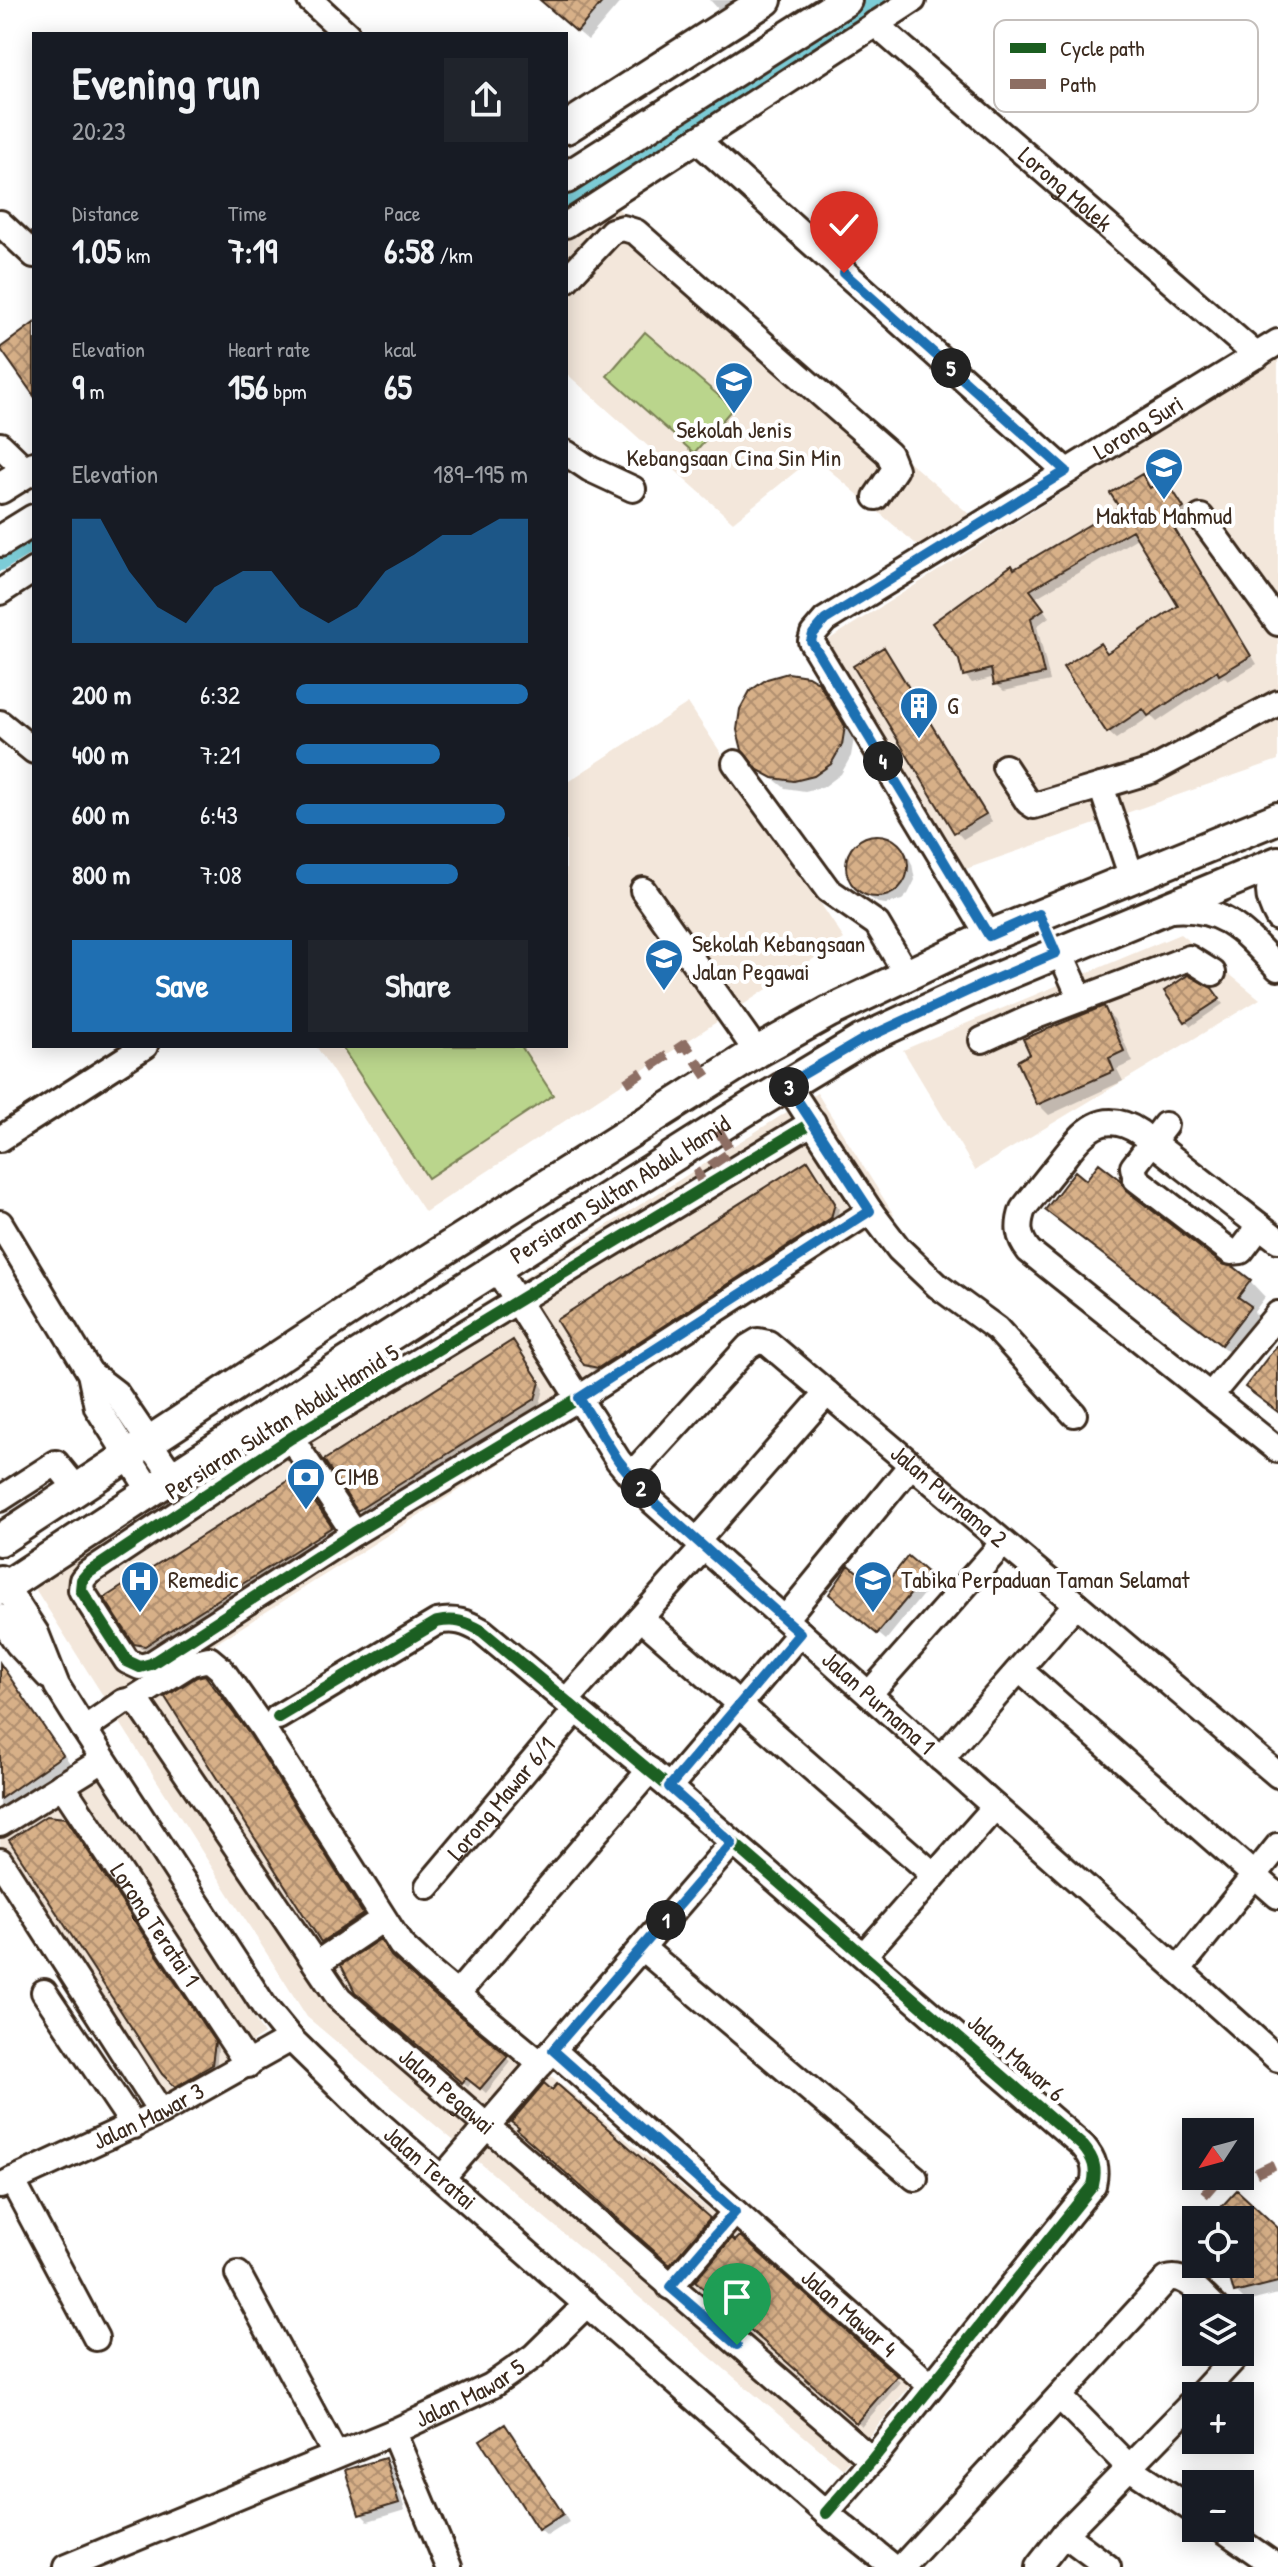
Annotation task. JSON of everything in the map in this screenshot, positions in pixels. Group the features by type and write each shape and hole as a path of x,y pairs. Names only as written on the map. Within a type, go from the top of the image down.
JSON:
{"main road":[{"path":"568,127 766,0"},
{"path":"568,177 846,0"},
{"path":"0,488 31,469"},
{"path":"0,541 32,521"},
{"name":"Persiaran Sultan Abdul Hamid","path":"0,1540 354,1307 757,1052 829,1012 989,936 1278,818"},
{"name":"Persiaran Sultan Abdul Hamid","path":"2,1585 496,1268 862,1040 983,984 1277,862"},
{"path":"1039,914 1058,952"}],"street":[{"path":"310,0 345,32"},
{"path":"568,224 913,0"},
{"name":"Lorong Molek","path":"875,24 1257,356"},
{"path":"697,140 1066,471"},
{"path":"591,209 612,231"},
{"path":"0,223 32,253"},
{"path":"568,278 612,231 623,228 636,232 889,454 895,469 876,497"},
{"name":"Lorong Suri","path":"989,936 811,641 813,634 825,620 1278,342"},
{"path":"0,445 31,469"},
{"path":"568,454 590,469 633,489"},
{"path":"1201,517 1278,623"},
{"path":"0,592 32,571"},
{"path":"1005,767 1028,802 1034,806 1151,771 1278,703"},
{"path":"0,723 32,749"},
{"path":"735,763 828,890 877,924 907,975"},
{"path":"1101,786 1132,878"},
{"path":"1277,862 1269,883 1269,902 1278,918"},
{"path":"643,890 757,1052"},
{"path":"1155,913 1184,909 1213,913 1238,928 1278,968"},
{"path":"1058,952 1081,999"},
{"path":"982,1040 1189,958 1213,973"},
{"path":"0,1139 142,1048"},
{"path":"787,1084 870,1211 899,1249 917,1268 997,1329 1074,1414"},
{"name":"Persiaran Sultan Abdul Hamid 5","path":"354,1533 151,1664 140,1667 127,1661 81,1590 82,1580 88,1573 291,1438 813,1122"},
{"path":"1159,1133 1133,1167 1134,1176 1228,1251 1238,1252 1269,1233 1159,1133 1121,1122 1101,1123 1083,1132 1023,1209 1018,1229 1029,1251 1278,1450"},
{"path":"291,1438 354,1533 579,1398 870,1211"},
{"path":"0,1223 90,1373 97,1407 139,1449 162,1484"},
{"name":"Jalan Purnama 1","path":"496,1268 579,1398 652,1501 1278,2059"},
{"path":"1210,1396 1278,1314"},
{"name":"Jalan Purnama 2","path":"631,1475 748,1347 758,1341 768,1343 1278,1775"},
{"name":"Lorong Mawar 6/1","path":"428,1886 641,1618 827,1393"},
{"path":"0,1499 56,1463 77,1489"},
{"path":"669,1787 739,1704 792,1626 911,1465"},
{"path":"869,1694 1003,1543"},
{"name":"Jalan Teratai","path":"2,1585 36,1633 57,1686 103,1760 264,2006 291,2039 368,2114 826,2513 893,2567"},
{"path":"941,1759 1076,1604"},
{"name":"Jalan Teratai","path":"0,1617 18,1644 57,1686"},
{"name":"Jalan Mawar 6","path":"278,1717 437,1622 452,1618 482,1631 650,1770 1083,2146 1095,2165 1093,2185 826,2513"},
{"path":"641,1618 934,1875"},
{"name":"Jalan Mawar 4","path":"132,1700 199,1659 209,1659 221,1669 262,1727 383,1919 413,1957 457,1994 547,2057 735,2212 930,2385"},
{"path":"1020,1670 1278,1896"},
{"path":"84,1729 123,1702 132,1700"},
{"name":"Jalan Pegawai","path":"132,1700 142,1708 339,1998 872,2460"},
{"path":"0,1824 103,1760"},
{"path":"457,1994 650,1770"},
{"name":"Lorong Teratai 1","path":"62,1785 248,2065"},
{"path":"864,1955 995,1807"},
{"path":"442,2178 732,1843"},
{"path":"1178,1970 1278,1846"},
{"path":"0,1861 161,2112"},
{"path":"316,1964 383,1919"},
{"path":"642,1948 915,2178"},
{"path":"44,1992 134,2126"},
{"name":"Jalan Mawar 3","path":"6,2183 134,2126 291,2039"},
{"path":"6,2183 96,2338"},
{"path":"670,2287 735,2212"},
{"path":"238,2274 335,2454"},
{"path":"902,2567 1167,2279 1175,2277 1185,2280 1200,2294"},
{"name":"Jalan Mawar 5","path":"66,2567 393,2432 491,2386 513,2373 587,2304"},
{"path":"1213,2382 1227,2366"},
{"path":"1060,2397 1130,2468 1182,2503"},
{"path":"1038,2567 1064,2534 1182,2414"},
{"path":"393,2432 449,2567"},
{"path":"1064,2534 1108,2567"},
{"path":"1241,2542 1277,2567"}],"shaded area":[{"name":"Sekolah Jenis Kebangsaan Cina Sin Min","path":"615,206 977,521 923,550 814,457 733,522 568,375 568,238"},
{"name":"Maktab Mahmud","path":"1278,357 1278,760 963,870 820,645"},
{"name":"Sekolah Kebangsaan Jalan Pegawai","path":"688,703 844,939 425,1212 317,1048 568,1048 568,782"},
{"path":"1180,934 1260,999 975,1170 903,1050"},
{"path":"817,1093 894,1215 212,1646 408,1955 913,2382 843,2469 307,2017 34,1587"},
{"path":"95,1774 264,2034 152,2107 0,1873 0,1836"}],"green space":[{"path":"645,332 733,408 694,453 607,376"},
{"path":"342,1048 522,1048 553,1095 428,1178"}],"building":[{"path":"540,0 604,0 577,32"},
{"path":"32,324 32,393 0,348"},
{"path":"1142,474 1150,488 1165,478 1184,508 1168,518 1251,656 1219,675 1217,671 1148,716 1143,709 1107,733 1063,667 1100,643 1107,653 1178,606 1132,530 1030,590 1044,609 1031,618 1044,674 994,685 991,669 963,676 959,660 932,623 1012,565 1014,569 1119,507 1110,493"},
{"name":"G","path":"884,647 986,814 954,833 853,666"},
{"path":"788,673 808,676 818,682 845,726 842,745 831,764 814,776 794,781 773,778 758,770 742,750 737,730 740,709 750,691 767,679"},
{"path":"877,835 899,844 908,866 899,888 877,897 855,888 846,866 855,844"},
{"path":"1188,975 1212,988 1220,999 1185,1022 1164,991"},
{"path":"1104,1006 1124,1051 1109,1058 1114,1071 1037,1105 1017,1061 1030,1054 1023,1039"},
{"path":"808,1160 835,1203 831,1218 598,1368 584,1365 556,1320"},
{"path":"1099,1163 1121,1180 1127,1191 1222,1264 1234,1267 1251,1280 1238,1297 1251,1306 1221,1345 1045,1210 1075,1171 1086,1180"},
{"path":"513,1340 540,1382 535,1399 357,1511 324,1460"},
{"path":"1278,1344 1278,1412 1245,1387"},
{"path":"296,1476 332,1527 145,1646 134,1644 104,1598"},
{"name":"Tabika Perpaduan Taman Selamat","path":"908,1556 928,1573 877,1634 829,1594 849,1565 880,1591"},
{"path":"0,1663 63,1755 0,1799"},
{"path":"205,1675 250,1735 363,1914 321,1942 165,1697"},
{"path":"46,1816 66,1818 215,2042 212,2065 175,2087 162,2074 9,1840"},
{"path":"380,1939 391,1956 420,1983 508,2056 480,2089 466,2078 462,2083 355,1992 341,1965"},
{"path":"544,2083 552,2090 557,2084 710,2218 670,2265 511,2122"},
{"path":"1237,2190 1278,2228 1278,2282 1234,2293 1230,2278 1254,2278 1254,2206 1222,2206"},
{"path":"740,2236 897,2376 856,2423 695,2281 732,2238 735,2241"},
{"path":"505,2424 563,2514 538,2530 480,2440"},
{"path":"385,2458 399,2503 359,2515 345,2470"}],"waterway":[{"path":"568,197 874,0"},
{"path":"0,560 32,540"}],"marked path":[{"path":"626,1083 685,1044 710,1081"},
{"path":"705,1188 698,1174 731,1152 717,1128"},
{"path":"1204,2195 1217,2180 1244,2179 1278,2163"}],"cycle path":[{"path":"787,1084 870,1211 579,1398 354,1533 151,1664 140,1667 127,1661 81,1590 82,1580 88,1573 291,1438 813,1122"},
{"path":"278,1717 437,1622 455,1621 482,1631 669,1787 1087,2151 1095,2174 1093,2185 826,2513"}],"place":[{"name":"Sekolah Jenis Kebangsaan Cina Sin Min","path":"734,415"},
{"name":"Maktab Mahmud","path":"1164,501"},
{"name":"G","path":"919,740"},
{"name":"Sekolah Kebangsaan Jalan Pegawai","path":"664,992"},
{"name":"CIMB","path":"306,1511"},
{"name":"Remedic","path":"140,1614"},
{"name":"Tabika Perpaduan Taman Selamat","path":"873,1614"}],"route":[{"path":"737,2345 670,2287 735,2212 553,2050 732,1843 669,1787 800,1633 647,1496 618,1460 579,1398 870,1211 787,1084 862,1040 1056,953 1039,914 989,936 811,641 825,620 1066,471 844,273"}]}
